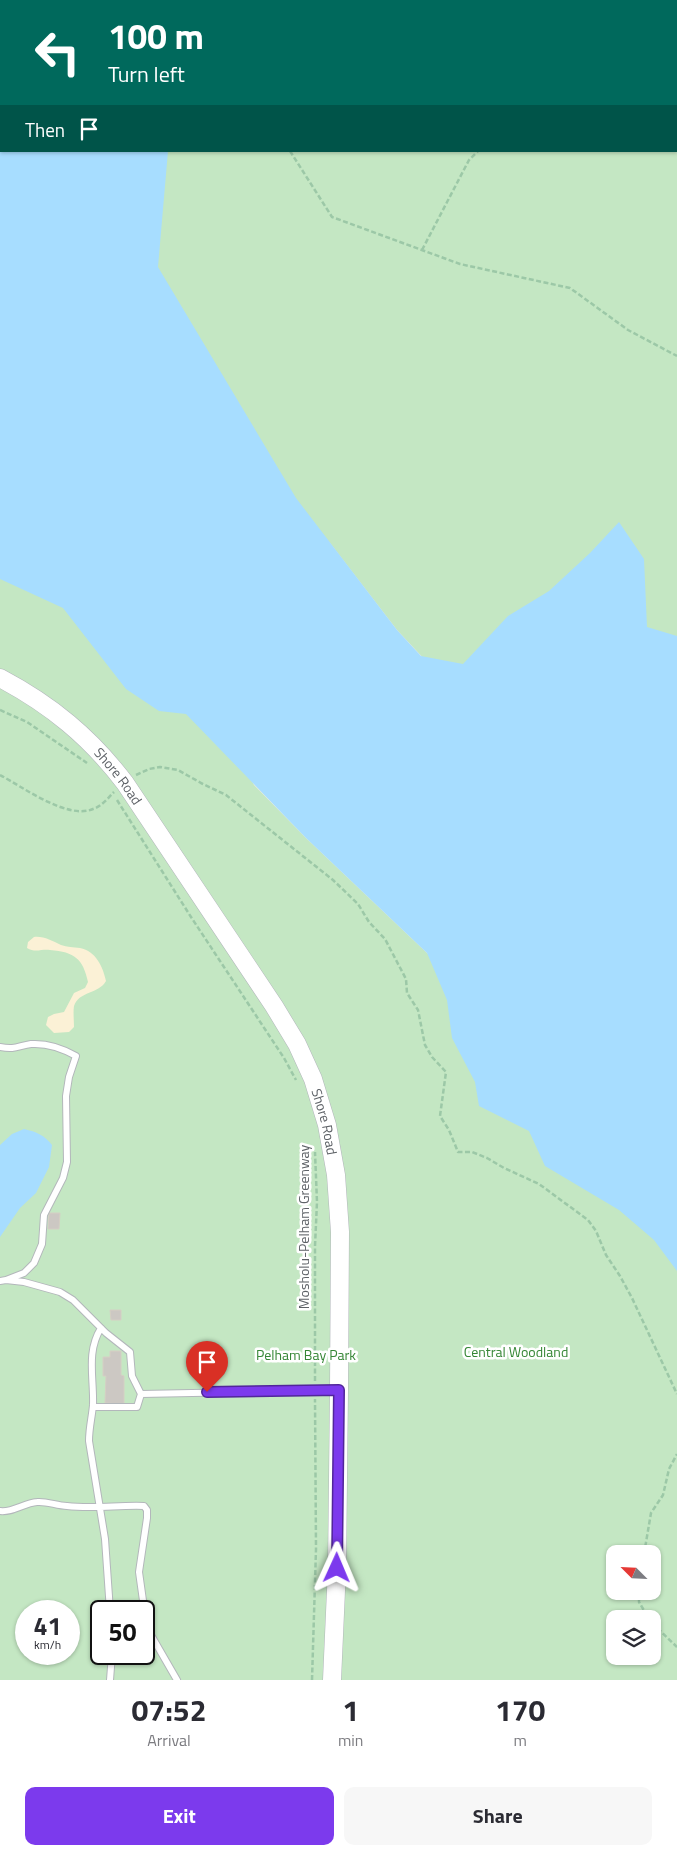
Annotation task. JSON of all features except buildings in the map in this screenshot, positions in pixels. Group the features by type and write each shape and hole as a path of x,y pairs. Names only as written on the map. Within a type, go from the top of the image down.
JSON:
{"main road":[{"name":"Shore Road","path":"0,678 50,708 72,726 112,765 258,981 297,1044 313,1079 326,1125 336,1175 340,1232 337,1568 332,1680"}],"lane":[{"path":"0,1047 11,1049 32,1044 62,1048 76,1056 69,1077 66,1096 67,1162 63,1178 44,1215 42,1244 34,1263 24,1273 3,1281"},
{"path":"3,1281 24,1282 60,1292 73,1300 118,1344 130,1352 132,1376 141,1394 137,1407 92,1407"},
{"path":"102,1328 97,1334 93,1348 91,1370 92,1407 89,1440 92,1468 101,1508 109,1576 110,1600"},
{"path":"141,1394 339,1390"},
{"path":"0,1511 6,1512 24,1504 38,1501 65,1506 101,1508 144,1506 147,1510 146,1536 139,1572 141,1589 151,1635 177,1680"},
{"path":"110,1680 111,1665"}],"path":[{"path":"291,152 332,217 460,264 570,288 628,330 677,356"},
{"path":"422,250 468,160 477,152"},
{"path":"0,710 28,722 66,746 91,765"},
{"path":"133,777 148,769 160,767 178,770 226,795 320,869 358,904 385,939 406,979 407,993 418,1010 425,1045 432,1057 446,1072 440,1116 449,1130 458,1152 472,1152 539,1184 588,1220 596,1231 606,1255 620,1276 647,1328 677,1394"},
{"path":"0,775 64,809 81,812 92,810 101,805 113,793"},
{"path":"107,786 284,1058 298,1084"},
{"name":"Mosholu-Pelham Greenway","path":"312,1680 316,1549 315,1264 317,1202 315,1146"},
{"path":"646,1545 651,1513 663,1495 669,1469 677,1454"},
{"path":"661,1632 677,1647"}],"green space":[{"path":"81,152 677,152 677,844 501,741 397,630 330,543 193,392"},
{"name":"Pelham Bay Park","path":"0,501 206,687 254,785 306,838 427,953 677,1173 677,1680 0,1680"}],"sand":[{"path":"34,937 45,938 63,946 86,950 98,960 103,970 106,981 103,985 84,995 74,1006 74,1027 69,1032 54,1033 46,1025 48,1017 64,1012 74,993 85,988 88,982 86,974 80,962 72,955 59,951 35,951 27,948 28,942"}],"water":[{"path":"0,152 168,152 158,267 296,498 397,630 421,656 463,664 508,616 549,591 590,553 619,522 644,559 647,627 677,636 677,1271 654,1240 619,1210 545,1166 529,1131 479,1106 475,1082 452,1038 447,1000 427,953 306,838 186,714 159,711 126,689 63,608 0,579"},
{"path":"24,1129 40,1134 52,1145 49,1167 36,1193 20,1208 0,1237 0,1145 12,1134"}],"route":[{"path":"207,1392 339,1390 337,1568"}],"park label":[{"name":"Central Woodland","path":"516,1352"}]}
